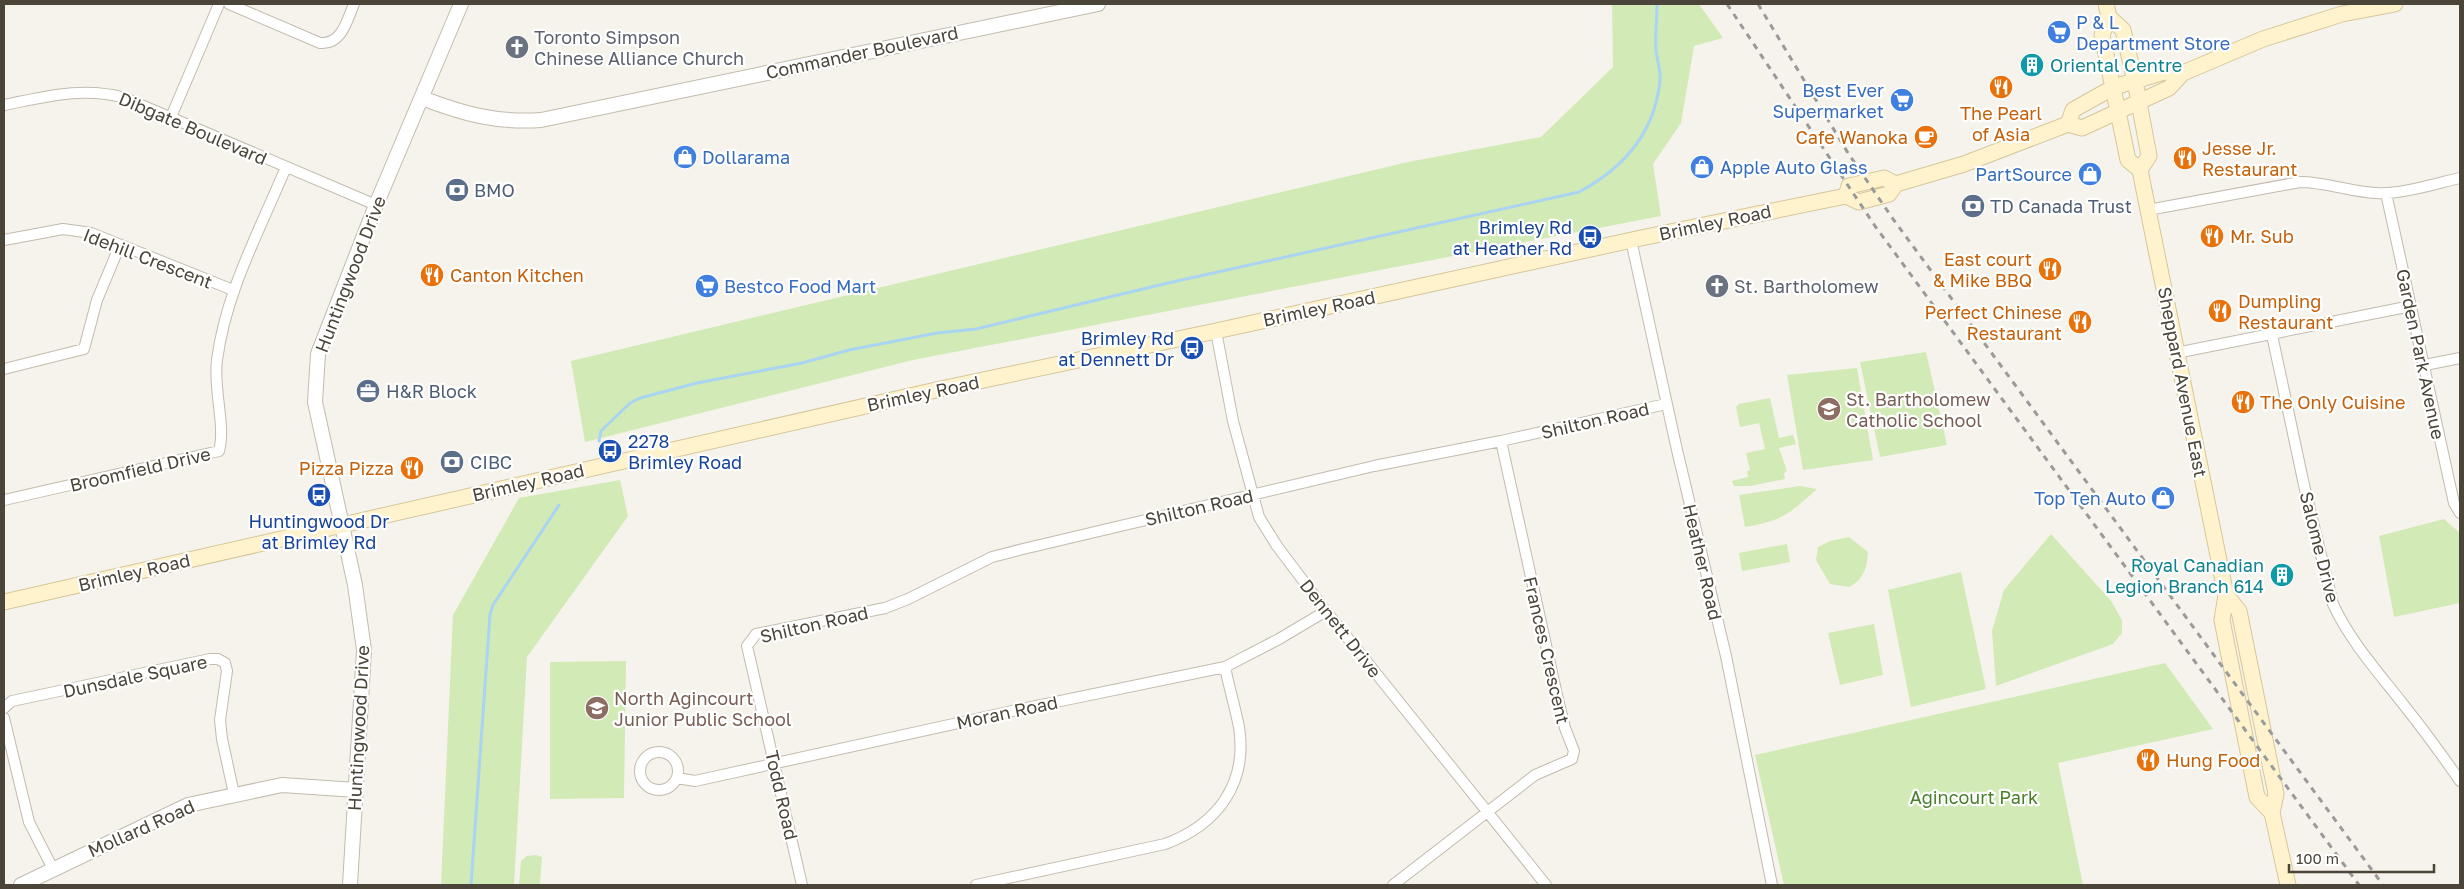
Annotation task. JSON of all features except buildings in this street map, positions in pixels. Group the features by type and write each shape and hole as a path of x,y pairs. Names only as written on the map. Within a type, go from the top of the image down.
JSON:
{"main road":[{"name":"Brimley Road","path":"4,602 936,390 1216,332 1631,240 1846,196 1859,202 1889,194 1896,184 1964,164 2068,124 2082,128 2139,100 2170,88 2184,73 2263,39 2342,14 2395,4"},
{"name":"Sheppard Avenue East","path":"2107,10 2123,30 2139,100 2149,156 2140,170"},
{"name":"Sheppard Avenue East","path":"2107,10 2102,35 2128,160 2140,170 2226,595 2239,612 2276,794 2272,813 2288,885"},
{"name":"Brimley Road","path":"2068,124 2073,110 2114,87 2164,72 2184,73"}],"street":[{"path":"171,117 219,4"},
{"path":"229,4 320,43 327,44 337,39 343,31 354,4"},
{"name":"Huntingwood Drive","path":"350,885 364,650 356,592 315,402 318,354 376,205 461,4"},
{"name":"Commander Boulevard","path":"422,98 489,119 506,121 541,120 1098,4"},
{"name":"Dibgate Boulevard","path":"4,106 52,94 94,91 125,98 376,205"},
{"name":"Broomfield Drive","path":"4,500 219,452 222,441 216,399 216,363 223,326 233,290 286,166"},
{"path":"2148,210 2300,182 2313,182 2344,190 2386,193 2460,178"},
{"name":"Garden Park Avenue","path":"2386,193 2454,503 2460,514"},
{"name":"Idehill Crescent","path":"4,240 62,229 91,233 174,264 233,290"},
{"name":"Heather Road","path":"1631,240 1666,404 1726,656 1772,885"},
{"path":"4,369 84,349 97,300 120,245"},
{"path":"2176,353 2411,306"},
{"name":"Dennett Drive","path":"1216,332 1233,421 1259,517 1277,546 1326,611 1546,885"},
{"name":"Salome Drive","path":"2272,335 2304,485 2333,604 2341,620 2365,655 2420,724 2460,782"},
{"path":"2425,365 2460,358"},
{"name":"Shilton Road","path":"747,646 756,634 893,605 992,557 1374,466 1501,441 1666,404"},
{"name":"Frances Crescent","path":"1393,885 1535,775 1549,768 1567,763 1572,759 1574,751 1565,728 1557,695 1501,441"},
{"name":"Moran Road","path":"677,778 695,781 1016,710 1225,667 1279,639 1326,611"},
{"name":"Todd Road","path":"747,646 802,885"},
{"name":"Dunsdale Square","path":"4,708 12,701 210,659 218,659 225,663 227,671 220,720 222,739 234,794"},
{"path":"976,885 1165,844 1185,837 1210,820 1218,811 1233,785 1240,752 1239,728 1225,667"},
{"path":"4,718 29,822 53,869"},
{"name":"Mollard Road","path":"22,885 176,809 234,794 282,785 356,790"}],"green space":[{"path":"1612,4 1699,4 1723,38 1694,46 1681,123 1653,164 1661,216 913,360 585,442 571,361 1408,162 1541,137 1613,67"},
{"path":"1926,352 1947,445 1880,457 1860,362"},
{"path":"1857,368 1873,460 1803,470 1787,375"},
{"path":"1770,398 1779,438 1793,435 1796,444 1779,448 1787,471 1784,473 1785,479 1750,486 1734,486 1732,481 1748,477 1747,471 1750,470 1746,453 1765,449 1759,423 1740,427 1736,407 1739,404"},
{"path":"620,480 628,516 527,657 514,885 441,885 453,615 519,498"},
{"path":"1800,486 1817,489 1785,515 1769,522 1745,527 1739,495"},
{"path":"2444,519 2460,533 2460,603 2394,617 2379,536"},
{"path":"2051,534 2111,601 2122,620 2122,633 2113,644 1996,686 1992,631 2004,590"},
{"path":"1849,537 1868,552 1864,572 1859,580 1850,587 1830,584 1816,560 1818,547 1830,541"},
{"path":"1787,544 1790,562 1742,571 1739,553"},
{"path":"1961,572 1986,689 1911,707 1888,590"},
{"path":"1874,624 1883,675 1840,685 1828,633"},
{"path":"626,661 624,798 550,799 550,662"},
{"name":"Agincourt Park","path":"2165,663 2213,729 2058,763 2083,885 1784,885 1755,755"},
{"path":"536,855 542,857 540,884 542,885 519,885 521,861 527,856"}],"waterway":[{"path":"599,441 601,431 630,403 640,398 697,383 802,363 849,350 937,333 976,329 1168,283 1579,192 1610,172 1623,160 1644,132 1652,116 1660,80 1656,54 1657,4"},
{"path":"471,885 490,614 493,605 559,505"}],"railway":[{"path":"1727,4 1875,226 2359,885"},
{"path":"1758,4 1848,153 1893,219 2383,885"}],"place":[{"name":"P & L Department Store","path":"2059,32"},
{"name":"Toronto Simpson Chinese Alliance Church","path":"517,47"},
{"name":"Oriental Centre","path":"2032,65"},
{"name":"The Pearl of Asia","path":"2001,87"},
{"name":"Best Ever Supermarket","path":"1902,100"},
{"name":"Cafe Wanoka","path":"1926,137"},
{"name":"Dollarama","path":"685,157"},
{"name":"Jesse Jr. Restaurant","path":"2185,158"},
{"name":"Apple Auto Glass","path":"1702,167"},
{"name":"PartSource","path":"2090,174"},
{"name":"BMO","path":"457,190"},
{"name":"TD Canada Trust","path":"1973,206"},
{"name":"Mr. Sub","path":"2212,236"},
{"name":"Brimley Rd at Heather Rd","path":"1590,237"},
{"name":"East court & Mike BBQ","path":"2050,269"},
{"name":"Canton Kitchen","path":"432,275"},
{"name":"Bestco Food Mart","path":"707,286"},
{"name":"St. Bartholomew","path":"1717,286"},
{"name":"Dumpling Restaurant","path":"2220,311"},
{"name":"Perfect Chinese Restaurant","path":"2080,322"},
{"name":"Brimley Rd at Dennett Dr","path":"1192,348"},
{"name":"H&R Block","path":"368,391"},
{"name":"The Only Cuisine","path":"2243,402"},
{"name":"St. Bartholomew Catholic School","path":"1829,409"},
{"name":"2278 Brimley Road","path":"610,451"},
{"name":"CIBC","path":"452,462"},
{"name":"Pizza Pizza","path":"412,468"},
{"name":"Huntingwood Dr at Brimley Rd","path":"319,495"},
{"name":"Top Ten Auto","path":"2163,498"},
{"name":"Royal Canadian Legion Branch 614","path":"2282,575"},
{"name":"North Agincourt Junior Public School","path":"597,708"},
{"name":"Hung Food","path":"2148,760"}]}
